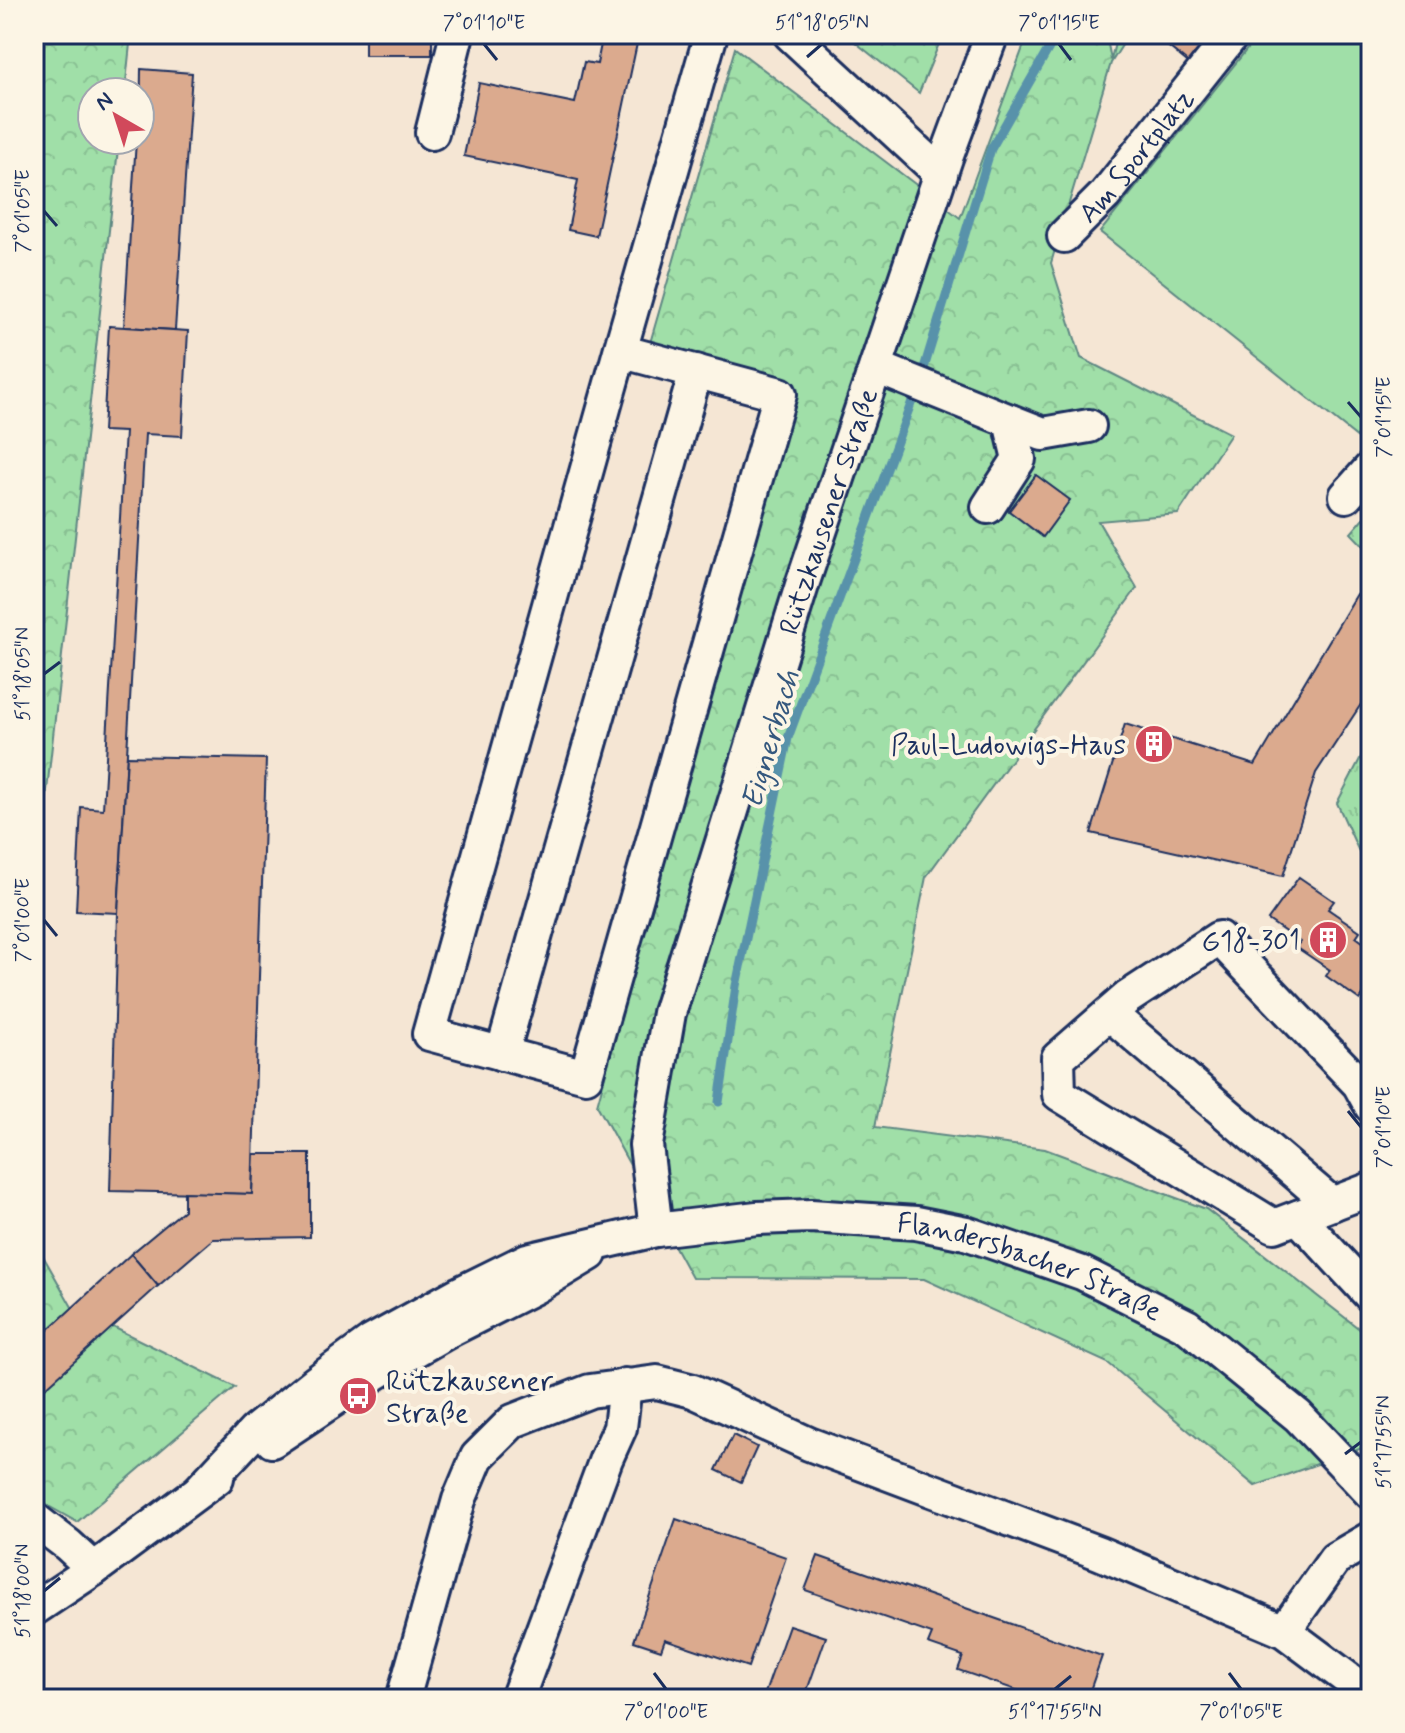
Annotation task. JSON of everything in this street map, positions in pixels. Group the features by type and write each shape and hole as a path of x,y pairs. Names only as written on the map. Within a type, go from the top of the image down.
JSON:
{"street":[{"path":"432,133 457,34"},
{"path":"620,351 780,394 586,1076 429,1034 620,351 711,34"},
{"path":"790,34 941,174"},
{"name":"Rützkausener Straße","path":"656,1230 646,1145 669,1013 803,582 941,174 992,34"},
{"name":"Am Sportplatz","path":"1064,236 1105,195 1233,34"},
{"path":"876,367 1043,434 1089,426"},
{"path":"502,1054 696,371"},
{"path":"988,507 1019,459 1010,421"},
{"path":"1346,496 1371,468"},
{"path":"1367,1090 1219,938 1127,998 1058,1058 1059,1094 1274,1226 1371,1189"},
{"path":"1110,1014 1332,1204"},
{"name":"Flandersbacher Straße","path":"34,1609 94,1569 200,1490 255,1431 315,1383 371,1342 460,1293 527,1260 656,1230 757,1218 811,1216 916,1223 966,1233 1082,1273 1187,1326 1298,1416 1371,1493"},
{"path":"1298,1217 1371,1296"},
{"path":"412,1692 459,1500 477,1457 513,1421 590,1391 657,1382 693,1391 809,1444 1099,1553 1284,1631 1371,1696"},
{"path":"517,1699 620,1428 625,1385"},
{"path":"34,1519 94,1569"},
{"path":"1284,1631 1335,1559 1371,1538"}],"green space":[{"path":"34,34 131,34 127,76 76,76 76,156 117,156 34,908"},
{"path":"845,34 943,34 919,93"},
{"path":"1028,34 1106,34 1111,60 1117,34 1129,34 1111,63 1051,263 1081,358 1231,434 1178,514 1098,521 1137,588 926,877 875,1127 1045,1149 1206,1209 1371,1338 1371,1445 1255,1486 1108,1363 924,1279 692,1278 597,1105 795,384 650,343 735,48 960,218"},
{"path":"1259,34 1371,34 1371,421 1358,438 1100,232"},
{"path":"1371,510 1371,554 1351,533"},
{"path":"1371,738 1371,878 1337,803"},
{"path":"34,1240 72,1307 235,1387 77,1522 34,1498"}],"building":[{"path":"365,34 432,34 432,55 365,55"},
{"path":"603,34 639,34 596,236 568,230 578,180 464,156 479,83 575,103 584,62 597,64"},
{"path":"1163,34 1215,34 1191,65 1159,39"},
{"path":"141,69 192,73 175,330 124,327 135,156 156,156 156,76 141,76"},
{"path":"109,326 188,331 182,436 145,434 118,913 76,911 81,807 103,809 125,432 103,431"},
{"path":"1036,475 1070,500 1043,537 1009,511"},
{"name":"Paul-Ludowigs-Haus","path":"1357,594 1371,606 1371,689 1316,773 1283,876 1091,833 1125,724 1255,765"},
{"path":"127,756 266,759 252,1194 110,1191 118,913"},
{"name":"G18-301","path":"1299,877 1334,901 1328,909 1360,931 1356,937 1371,948 1371,983 1360,1000 1326,976 1330,970 1296,947 1300,942 1268,920"},
{"path":"254,1154 310,1154 310,1237 213,1239 158,1286 131,1254 184,1210 184,1192 252,1194"},
{"path":"131,1254 158,1286 34,1398 34,1343"},
{"path":"733,1435 757,1447 741,1482 716,1470"},
{"path":"676,1519 786,1557 748,1667 665,1639 661,1650 634,1641"},
{"path":"818,1556 1102,1656 1087,1699 1023,1699 1025,1693 958,1670 963,1656 928,1644 932,1634 805,1590"},
{"path":"789,1625 826,1637 804,1699 784,1699 765,1693"}],"waterway":[{"name":"Eignerbach","path":"921,378 991,149 1057,34"},
{"name":"Eignerbach","path":"719,1102 736,986 788,738 912,401"}],"place":[{"name":"Paul-Ludowigs-Haus","path":"1154,744"},
{"name":"G18-301","path":"1328,940"},
{"name":"Rützkausener Straße","path":"358,1396"}]}
